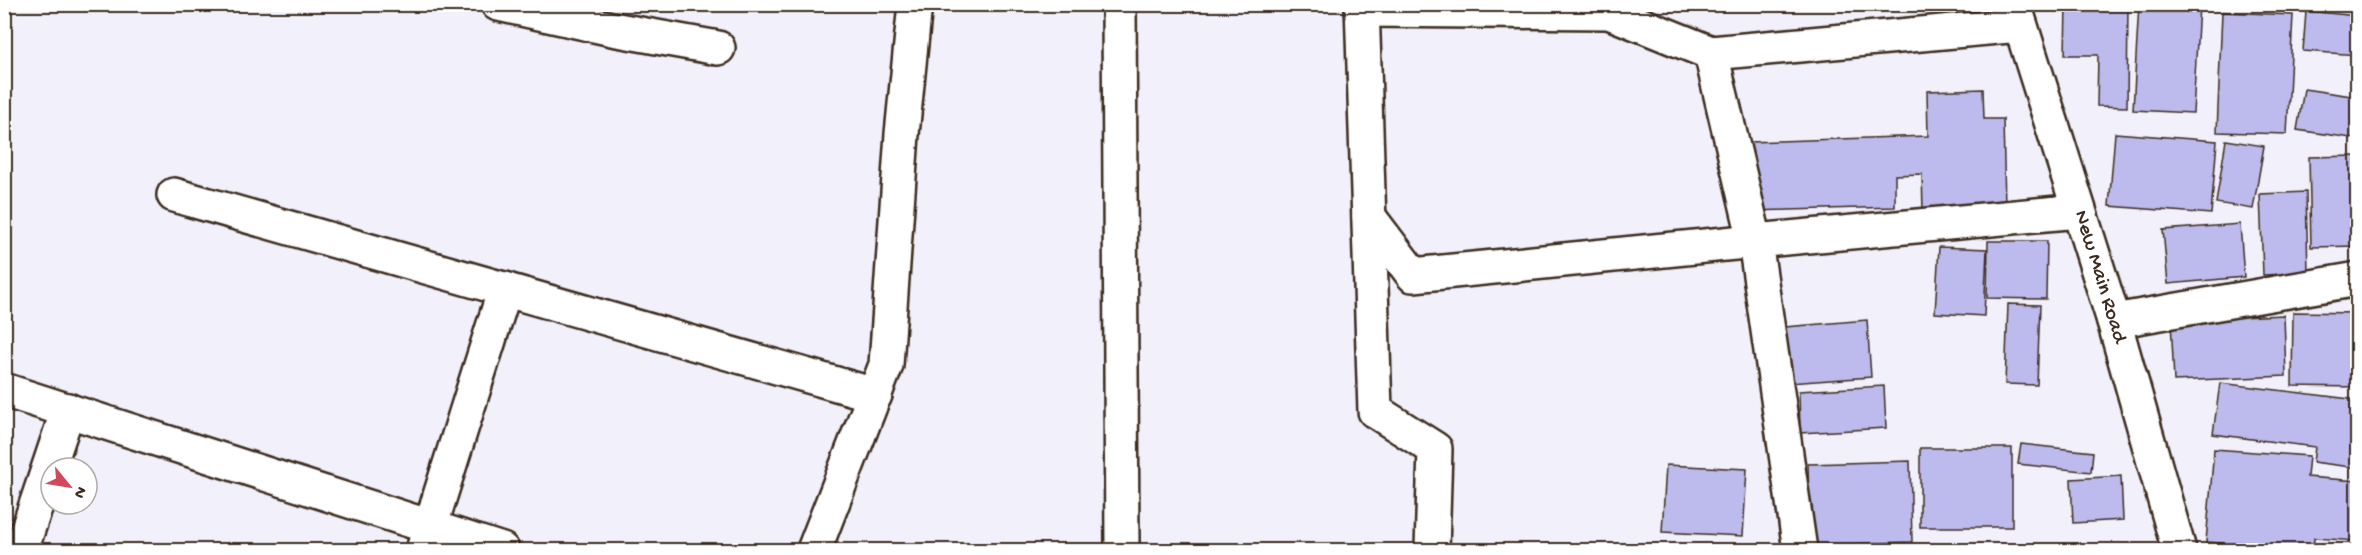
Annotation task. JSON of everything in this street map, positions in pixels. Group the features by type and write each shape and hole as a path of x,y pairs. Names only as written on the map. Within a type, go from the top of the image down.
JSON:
{"street":[{"path":"498,4 613,17 718,48"},
{"path":"814,550 886,365 902,135 915,4"},
{"path":"1119,4 1122,550"},
{"path":"1432,550 1435,449 1375,411 1362,7 1609,12 1711,53 2017,15"},
{"name":"New Main Road","path":"2017,15 2114,321 2179,550"},
{"path":"1711,53 1755,241 1800,550"},
{"path":"174,195 875,395"},
{"path":"1369,217 1413,275 2079,211"},
{"path":"2114,321 2358,279"},
{"path":"426,539 505,289"},
{"path":"4,390 68,410 426,539 502,550"},
{"path":"21,550 68,410"}],"building":[{"path":"2066,4 2128,4 2127,107 2097,106 2098,55 2065,55"},
{"path":"2139,4 2199,5 2193,113 2133,110"},
{"path":"2306,11 2358,16 2358,55 2303,51"},
{"path":"2222,12 2293,15 2287,134 2217,132"},
{"path":"1983,89 1984,119 2003,119 2005,207 1923,210 1922,174 1895,175 1895,207 1750,211 1749,142 1928,136 1927,91"},
{"path":"2304,89 2358,97 2358,139 2297,130"},
{"path":"2115,133 2217,141 2211,214 2109,206"},
{"path":"2226,140 2264,146 2253,209 2216,203"},
{"path":"2358,156 2358,246 2311,247 2309,157"},
{"path":"2306,192 2308,273 2263,275 2260,194"},
{"path":"2240,224 2244,277 2168,284 2163,230"},
{"path":"1988,241 2047,241 2046,299 1987,298"},
{"path":"1939,247 1987,249 1984,316 1935,313"},
{"path":"2008,304 2040,305 2037,385 2005,384"},
{"path":"2293,312 2358,313 2358,387 2292,386"},
{"path":"2284,315 2286,376 2174,381 2171,320"},
{"path":"1867,320 1871,377 1789,383 1785,327"},
{"path":"2220,383 2358,400 2358,468 2313,462 2315,447 2213,434"},
{"path":"1884,386 1886,428 1800,433 1799,391"},
{"path":"2021,444 2093,452 2091,472 2018,464"},
{"path":"1920,448 2012,448 2012,527 1920,527"},
{"path":"2214,449 2309,456 2307,477 2358,481 2358,541 2314,538 2313,550 2206,542"},
{"path":"1910,461 1912,542 1810,545 1808,464"},
{"path":"1666,465 1747,469 1743,536 1662,532"},
{"path":"2121,476 2123,520 2073,523 2071,479"}]}
